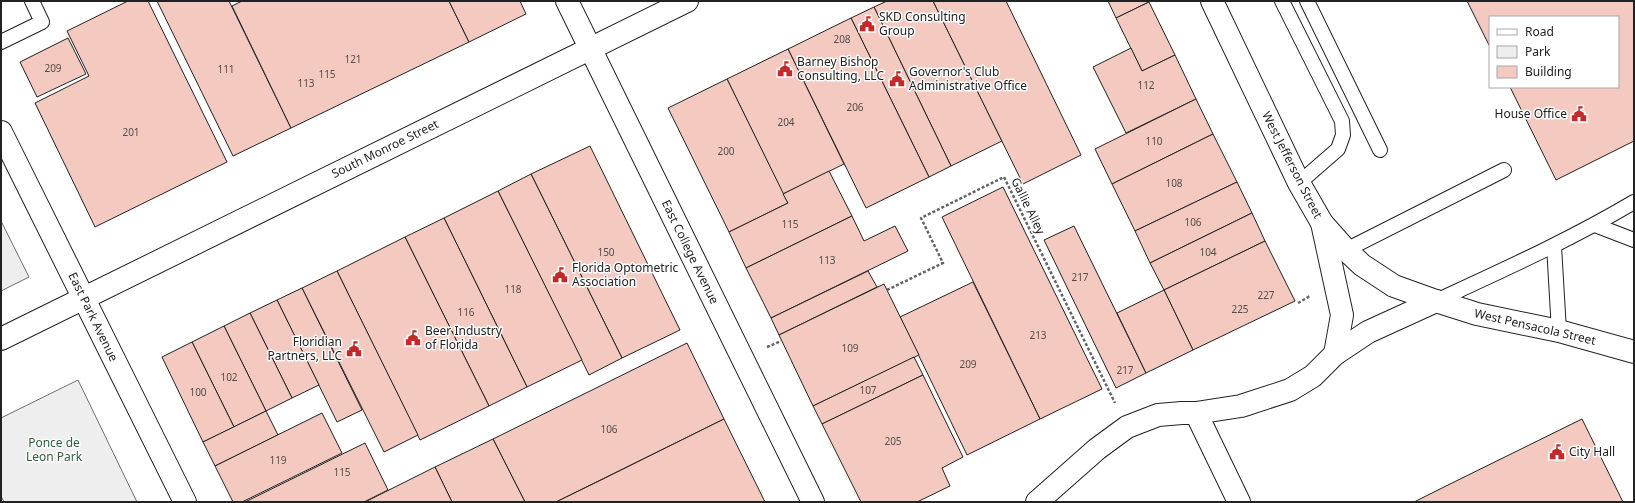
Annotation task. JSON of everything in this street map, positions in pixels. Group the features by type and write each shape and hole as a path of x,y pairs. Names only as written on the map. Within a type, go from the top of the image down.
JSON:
{"street":[{"name":"East College Avenue","path":"567,1 813,502"},
{"name":"South Monroe Street","path":"1,339 686,1"},
{"name":"West Jefferson Street","path":"1212,1 1300,183 1322,222 1346,250 1365,267 1394,286 1436,301"},
{"name":"East Park Avenue","path":"1,132 185,502"},
{"path":"1322,222 1342,316 1335,354"},
{"path":"1037,502 1097,449 1127,427 1158,415 1196,413 1242,406 1290,390 1313,376 1335,354 1368,332 1436,301"},
{"name":"West Pensacola Street","path":"1436,301 1477,314 1559,331 1634,352"},
{"path":"1196,413 1239,502"}],"lane":[{"path":"1,42 42,22 32,1"},
{"path":"1282,1 1342,121 1343,135 1338,149 1300,183"},
{"path":"1307,1 1380,150"},
{"path":"1346,250 1504,170"},
{"path":"1436,301 1554,246 1595,225 1634,202"},
{"path":"1595,225 1634,240"},
{"path":"1554,246 1559,331"}],"path":[{"name":"Gallie Alley","path":"887,290 943,264 921,218 1004,177 1127,427"},
{"path":"1298,303 1312,295"}],"green space":[{"path":"1,221 29,277 1,291"},
{"name":"Ponce de Leon Park","path":"78,380 137,502 4,502 1,496 1,418"}],"building":[{"path":"128,1 148,1 227,162 95,227 35,103 89,76 67,31"},
{"path":"157,1 229,1 291,128 233,156"},
{"path":"242,1 449,1 469,42 291,128 232,6"},
{"path":"449,1 520,1 526,14 469,42"},
{"path":"887,1 933,1 1002,141 951,166 874,7"},
{"path":"933,1 1006,1 1081,155 1023,184"},
{"path":"1108,1 1148,1 1149,2 1116,18"},
{"name":"House Office","path":"1467,1 1634,1 1634,141 1556,180 1510,88 1619,88 1619,16 1489,16 1489,45"},
{"path":"1149,2 1175,55 1142,71 1116,18"},
{"path":"874,7 951,166 929,177 851,18"},
{"path":"851,18 929,177 866,208 788,49"},
{"path":"68,38 86,74 37,97 20,62"},
{"path":"1131,48 1142,71 1175,55 1196,99 1126,133 1093,67"},
{"path":"788,49 844,164 783,194 727,79"},
{"path":"727,79 788,203 729,232 668,108"},
{"path":"1196,99 1213,134 1112,184 1095,149"},
{"path":"1213,134 1237,182 1135,231 1112,184"},
{"path":"590,146 680,330 622,358 531,174"},
{"path":"829,171 852,216 746,268 729,232 788,203 783,194"},
{"name":"Florida Optometric Association","path":"531,174 622,358 589,375 498,191"},
{"path":"1237,182 1252,213 1150,263 1135,231"},
{"path":"1003,187 1102,389 1040,419 942,217"},
{"path":"498,191 582,360 527,387 444,218"},
{"path":"1252,213 1265,241 1164,290 1150,263"},
{"path":"852,216 864,241 895,226 908,251 771,318 746,268"},
{"path":"444,218 527,387 489,406 405,237"},
{"path":"1074,226 1146,373 1116,388 1044,240"},
{"name":"Beer Industry of Florida","path":"405,237 489,406 420,440 337,271"},
{"path":"1265,241 1295,301 1193,350 1164,290"},
{"name":"Floridian Partners, LLC","path":"337,271 418,435 384,452 302,288"},
{"path":"868,271 877,287 779,335 771,318"},
{"path":"973,282 1040,419 967,455 900,317"},
{"path":"884,284 919,355 813,406 779,335"},
{"path":"302,288 362,410 337,422 277,300"},
{"path":"1164,290 1193,350 1146,373 1117,313"},
{"path":"277,300 319,385 292,398 250,313"},
{"path":"250,313 292,398 266,411 224,326"},
{"path":"224,326 266,411 234,427 192,342"},
{"path":"192,342 234,427 203,442 162,357"},
{"path":"687,343 724,419 556,502 525,502 493,439"},
{"path":"914,357 923,375 822,424 813,406"},
{"path":"923,375 963,457 942,468 950,486 917,502 861,502 822,424"},
{"path":"266,411 278,435 215,466 203,442"},
{"path":"322,413 342,453 242,502 233,502 215,466"},
{"path":"724,419 765,502 556,502 599,481"},
{"name":"City Hall","path":"1582,419 1623,502 1414,502 1448,485"},
{"path":"493,439 525,502 452,502 435,467"},
{"path":"365,443 388,490 364,502 245,502"},
{"path":"435,467 452,502 365,502"}],"place":[{"name":"SKD Consulting Group","path":"867,24"},
{"name":"Barney Bishop Consulting, LLC","path":"785,69"},
{"name":"Governor's Club Administrative Office","path":"897,79"},
{"name":"House Office","path":"1579,114"},
{"name":"Florida Optometric Association","path":"560,275"},
{"name":"Beer Industry of Florida","path":"413,338"},
{"name":"Floridian Partners, LLC","path":"354,349"},
{"name":"City Hall","path":"1557,452"}]}
